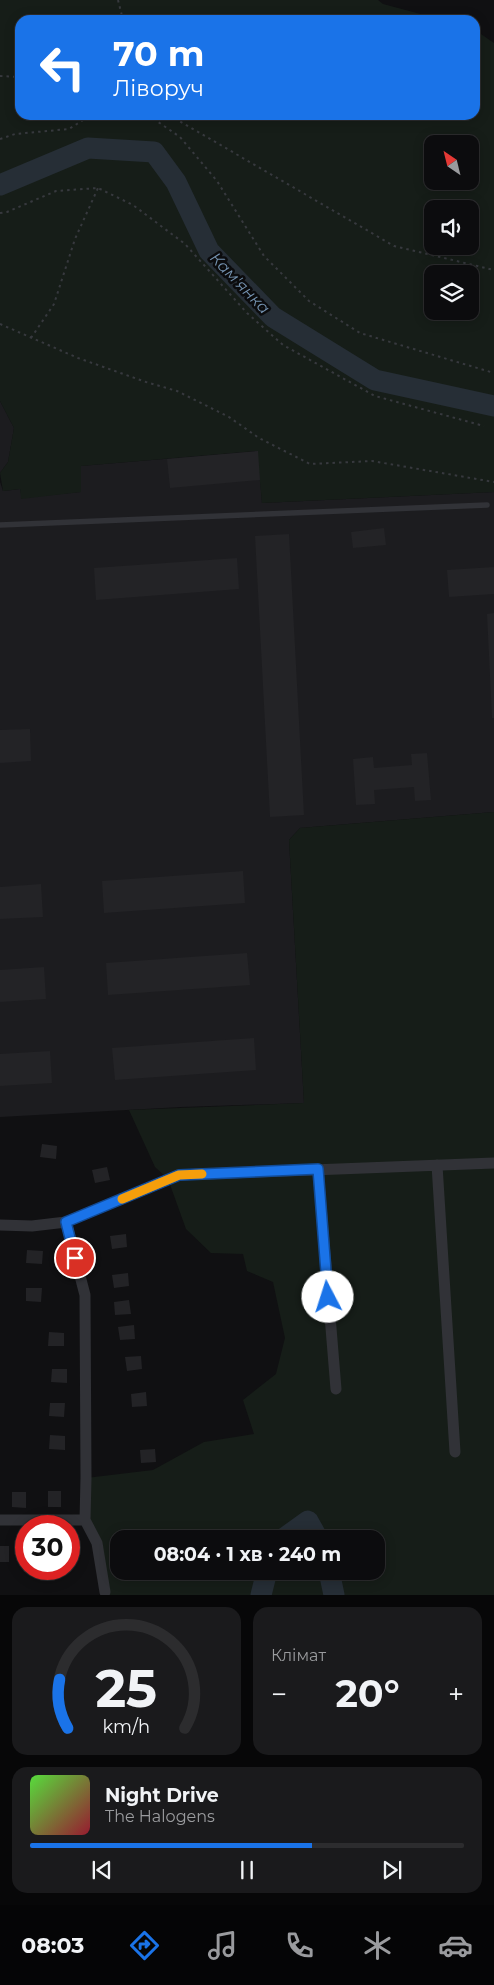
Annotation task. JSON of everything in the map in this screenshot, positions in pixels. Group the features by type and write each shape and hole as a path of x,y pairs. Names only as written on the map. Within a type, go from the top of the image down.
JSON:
{"street":[{"path":"0,1224 32,1226 66,1222 179,1175 494,1163"},
{"path":"437,1165 455,1452"},
{"path":"318,1169 336,1388"},
{"path":"66,1222 85,1295 85,1520 97,1543 105,1592"},
{"path":"0,1520 85,1520"}],"lane":[{"path":"0,525 486,505"}],"path":[{"path":"118,0 122,15"},
{"path":"0,76 15,77"},
{"path":"0,138 15,134 69,129 83,120"},
{"path":"155,120 184,141 218,181 264,256 309,301 360,333 494,373"},
{"path":"178,120 394,246 494,270"},
{"path":"0,213 7,212 56,191 98,188 133,205 185,244 247,313 284,345 375,396 484,426"},
{"path":"31,338 54,304 75,239 98,188"},
{"path":"0,324 78,358 177,391 229,418 259,438 310,464 372,461 494,482"}],"shaded area":[{"path":"0,0 378,0 383,4 424,15 15,15 15,120 480,120 480,33 494,43 494,492 262,503 257,451 81,466 81,492 21,499 20,489 3,491 0,473 8,462 14,428 0,401"},
{"path":"0,401 14,428 8,462 0,473"},
{"path":"258,451 262,503 494,492 494,812 300,828 289,840 304,1103 181,1107 0,1117 0,482 3,491 20,489 22,498 80,492 80,466"},
{"path":"494,812 494,1595 108,1595 85,1520 86,1478 153,1470 204,1442 254,1434 243,1400 276,1374 285,1338 273,1282 247,1271 243,1254 211,1253 186,1229 168,1179 155,1167 129,1110 304,1103 289,840 300,828"}],"building":[{"path":"258,451 260,480 170,488 167,459"},
{"path":"384,528 386,545 353,548 351,532"},
{"path":"289,534 304,815 270,817 255,536"},
{"path":"237,558 239,589 96,600 94,568"},
{"path":"494,567 494,594 449,597 447,570"},
{"path":"494,613 494,718 492,718 487,614"},
{"path":"30,729 31,761 0,763 0,730"},
{"path":"427,753 431,800 415,801 414,787 374,790 375,804 356,805 353,759 373,757 374,768 412,765 411,754"},
{"path":"243,871 245,903 104,913 102,881"},
{"path":"41,884 43,917 0,919 0,887"},
{"path":"247,953 250,985 108,995 106,963"},
{"path":"44,967 46,999 0,1002 0,970"},
{"path":"254,1038 256,1070 115,1080 112,1048"},
{"path":"50,1051 52,1083 0,1086 0,1054"},
{"path":"42,1144 57,1146 56,1159 40,1157"},
{"path":"107,1167 110,1180 95,1183 92,1170"},
{"path":"126,1234 127,1247 112,1249 110,1236"},
{"path":"27,1250 43,1251 42,1264 26,1263"},
{"path":"128,1273 129,1286 114,1288 112,1275"},
{"path":"26,1288 42,1288 41,1302 26,1301"},
{"path":"129,1300 131,1314 115,1315 114,1302"},
{"path":"134,1325 135,1339 120,1340 118,1327"},
{"path":"49,1332 64,1333 64,1346 48,1346"},
{"path":"141,1356 142,1369 127,1371 125,1357"},
{"path":"52,1369 67,1369 67,1383 51,1382"},
{"path":"146,1392 147,1406 132,1407 131,1394"},
{"path":"50,1403 65,1403 64,1417 49,1416"},
{"path":"50,1435 65,1436 65,1450 49,1449"},
{"path":"155,1449 156,1462 141,1463 140,1450"},
{"path":"48,1491 61,1491 61,1507 48,1507"},
{"path":"12,1492 26,1492 26,1508 12,1507"},
{"path":"0,1546 9,1546 9,1562 0,1562"}],"waterway":[{"name":"Кам'янка","path":"0,185 88,148 154,152 176,182 209,251 273,317 375,380 494,406"},
{"path":"296,1530 308,1521 313,1530"},
{"path":"261,1595 265,1580"},
{"path":"331,1580 334,1595"}],"slow traffic":[{"path":"122,1199 179,1175 202,1174"}],"route":[{"path":"75,1258 66,1222 179,1175 318,1169 328,1297"}]}
